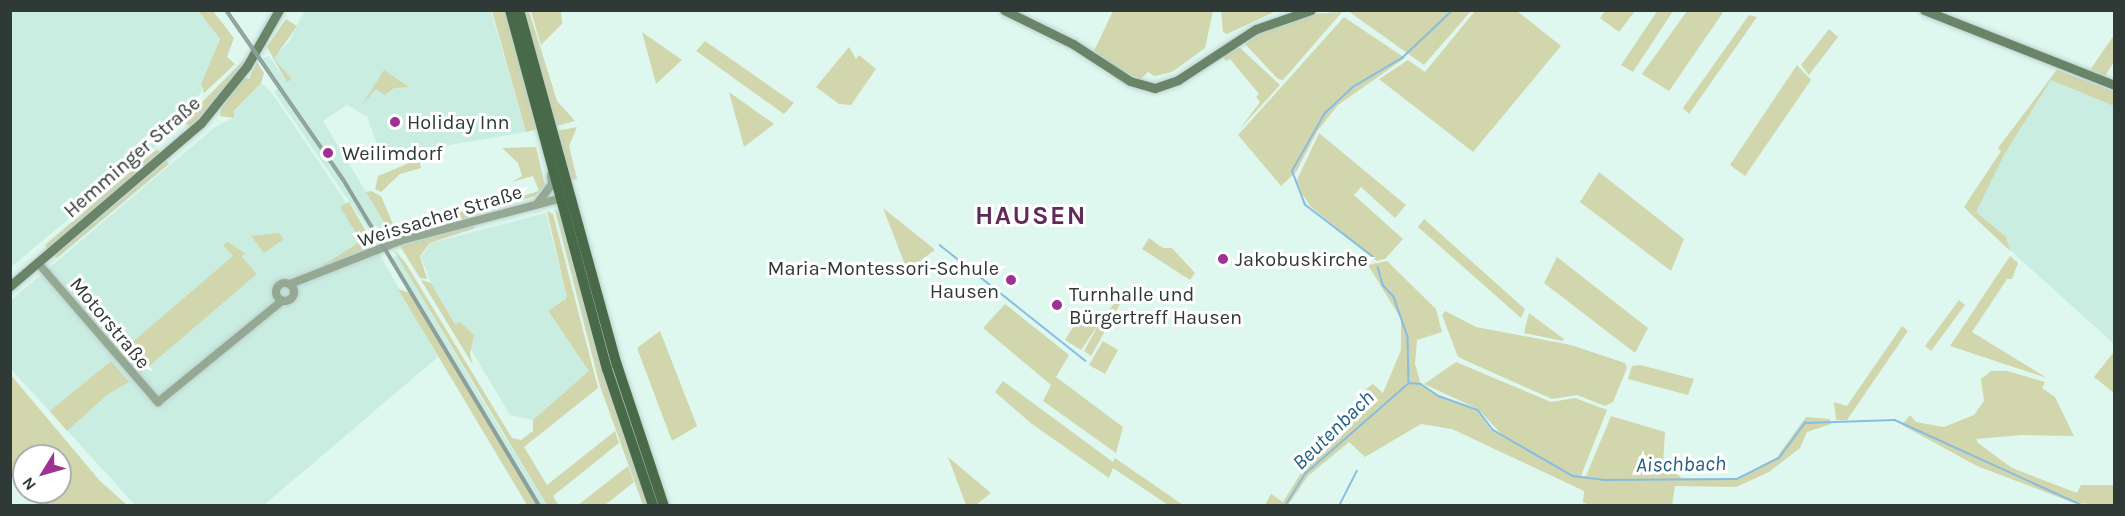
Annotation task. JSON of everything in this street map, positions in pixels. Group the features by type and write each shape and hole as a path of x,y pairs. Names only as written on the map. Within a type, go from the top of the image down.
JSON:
{"main road":[{"name":"Hemminger Straße","path":"10,286 210,114 247,66 279,10"},
{"path":"510,10 552,160 567,196 617,364 664,506"},
{"path":"519,10 567,196 607,369 653,506"},
{"path":"1004,10 1073,44 1130,81 1155,88 1178,80 1256,29 1311,10"},
{"path":"1924,10 2115,85"}],"street":[{"name":"Weissacher Straße","path":"537,204 552,184 552,160"},
{"name":"Weissacher Straße","path":"292,288 319,273 402,240 567,196"},
{"name":"Motorstraße","path":"38,263 158,402 264,315 279,299"},
{"path":"280,285 292,288 291,300 279,299 280,285"}],"shaded area":[{"path":"1221,10 1276,11 1227,34 1223,32"},
{"path":"1369,10 1471,11 1424,65 1348,11"},
{"path":"1658,10 1673,11 1633,72 1621,65"},
{"path":"11,11 198,11 220,39 201,84 202,91 172,133 11,267"},
{"path":"198,11 213,11 234,38 227,57 235,64 204,93 201,84 220,39"},
{"path":"304,11 491,11 526,132 414,151 380,152 367,117 347,105 323,121 388,228 375,239 274,92 280,87 260,59 269,56 287,82 273,59 290,40"},
{"path":"492,11 507,11 538,129 526,132"},
{"path":"523,11 529,11 557,101 575,121 556,126"},
{"path":"531,11 561,11 562,24 541,45"},
{"path":"1113,11 1213,11 1205,48 1172,72 1154,76 1148,72 1141,79 1123,72 1094,51"},
{"path":"1475,11 1517,11 1561,46 1473,152 1379,79 1408,60 1425,72"},
{"path":"1605,11 1635,11 1619,32 1600,18"},
{"path":"1687,11 1724,11 1669,91 1642,74"},
{"path":"1342,12 1283,80 1278,79 1245,44 1262,30 1311,14"},
{"path":"1749,15 1757,17 1689,114 1683,108"},
{"path":"1344,17 1405,58 1338,105 1318,130 1296,172 1281,186 1238,135"},
{"path":"286,19 297,26 274,59 292,79 287,82 267,47"},
{"path":"1829,29 1838,37 1809,75 1801,65"},
{"path":"642,32 682,60 656,84"},
{"path":"2114,35 2114,62 2105,76 2090,70"},
{"path":"705,41 794,103 784,114 696,51"},
{"path":"849,47 856,59 859,55 876,69 851,105 839,104 816,87"},
{"path":"1239,47 1280,85 1239,130 1260,102 1256,97 1259,94 1230,59 1226,61 1222,56"},
{"path":"247,57 219,96 190,127 185,123 204,100"},
{"path":"257,62 264,73 261,83 234,111 234,118 220,116 221,109 244,77 249,79"},
{"path":"1797,65 1811,80 1745,176 1730,165"},
{"path":"2057,69 2114,90 2114,344 1968,212 2022,117"},
{"path":"384,70 409,87 394,88 385,95 376,89 362,105"},
{"path":"2057,70 2114,92 2114,106 2051,80 2005,153 1976,212 2006,237 2010,251 1964,207 2001,151 1998,148"},
{"path":"261,83 272,93 372,241 438,357 264,505 135,505 11,369 10,301 215,127 233,118 234,112"},
{"path":"729,92 774,124 744,147"},
{"path":"577,127 569,146 577,179 572,180 557,131"},
{"path":"1319,133 1406,205 1395,218 1361,187 1354,195 1403,239 1385,259 1377,261 1311,207 1302,194 1297,180"},
{"path":"536,147 545,186 535,196 516,202 516,198 539,191 533,176 512,182 522,176 518,163 502,148"},
{"path":"157,149 160,153 48,249 45,245"},
{"path":"419,159 421,168 400,174 381,192 375,189 378,176"},
{"path":"166,161 169,164 57,258 54,256"},
{"path":"1599,172 1684,239 1671,271 1580,202"},
{"path":"371,191 381,196 395,229 475,207 477,215 394,239 366,192"},
{"path":"349,202 374,245 316,270 361,241 340,207"},
{"path":"883,208 933,248 935,250 907,270"},
{"path":"555,210 560,214 650,505 643,505 600,386"},
{"path":"547,211 553,214 598,388 524,447 547,485 615,431 619,443 553,496 559,506 547,505 393,249 405,262 512,438 521,440 533,431 533,420 589,371 548,311 567,298"},
{"path":"546,213 567,298 548,312 590,371 533,420 510,415 430,281 421,256 431,243"},
{"path":"1424,219 1525,309 1521,318 1418,227"},
{"path":"472,226 475,228 430,243 420,256 427,279 420,278 400,246"},
{"path":"279,233 284,239 264,253 251,236"},
{"path":"1149,238 1163,248 1172,248 1195,273 1190,280 1142,249"},
{"path":"228,242 246,254 241,256 257,274 141,373 122,351 233,256 223,245"},
{"path":"397,255 547,505 537,505 389,259"},
{"path":"2010,256 2018,263 2012,279 2007,279 1972,332 2047,378 1950,346"},
{"path":"1557,257 1648,328 1635,353 1544,283"},
{"path":"1387,261 1436,309 1442,332 1417,340 1415,364 1421,385 1437,395 1477,411 1491,430 1506,439 1478,409 1424,384 1456,362 1551,402 1575,398 1607,410 1581,476 1586,476 1611,416 1665,432 1663,465 1682,478 1737,479 1777,457 1806,417 1830,419 1831,424 1807,432 1800,448 1769,472 1736,487 1675,486 1672,506 1589,505 1583,502 1584,491 1452,429 1421,424 1365,457 1349,442 1308,476 1288,505 1265,505 1271,494 1283,502 1301,473 1375,401 1366,389 1373,384 1383,393 1401,350 1401,319 1368,265"},
{"path":"421,280 431,283 455,324 460,322 474,335 470,354 473,365"},
{"path":"398,289 410,293 537,505 527,505"},
{"path":"1117,300 1121,302 1091,356 1084,351 1100,322 1081,350 1065,340 1085,308 1102,319"},
{"path":"1959,300 1965,305 1931,351 1925,346"},
{"path":"1005,304 1069,355 1056,377 1123,427 1116,453 1043,401 1051,385 983,328"},
{"path":"1445,311 1476,327 1571,345 1625,363 1627,368 1613,402 1605,406 1577,395 1552,399 1458,357 1442,315"},
{"path":"1529,313 1564,339 1563,341 1524,333"},
{"path":"1902,326 1908,331 1847,420 1836,420 1834,402 1847,406"},
{"path":"660,331 697,426 672,441 637,348"},
{"path":"1103,341 1118,350 1105,374 1089,365"},
{"path":"2113,353 2114,355 2114,393 2094,377"},
{"path":"111,361 129,382 108,394 67,431 50,411"},
{"path":"1640,365 1694,379 1688,395 1628,379 1632,366"},
{"path":"1991,371 2007,371 2045,382 2042,388 2055,397 2074,436 2022,435 1976,439 1978,443 2012,468 2077,493 2081,485 2114,485 2114,505 2074,503 1977,466 1902,425 1910,415 1916,422 1944,427 1974,415 1984,401 1981,379"},
{"path":"10,374 69,444 12,444 11,472"},
{"path":"1003,381 1113,462 1115,458 1183,505 1168,505 1113,468 1109,478 1032,424 995,392"},
{"path":"72,448 100,481 127,505 51,505 72,504"},
{"path":"948,457 991,493 976,505 966,505"},
{"path":"628,466 634,482 605,505 578,505"}],"waterway":[{"path":"1374,258 1305,205 1292,171 1325,113 1353,87 1402,58 1453,10"},
{"path":"940,245 1086,361"},
{"path":"1378,267 1383,285 1394,297 1408,337 1409,383"},
{"name":"Aischbach","path":"1409,383 1421,384 1439,396 1478,410 1493,430 1573,476 1605,480 1737,479 1779,458 1805,423 1895,420 2084,506"},
{"name":"Beutenbach","path":"1285,506 1306,473 1408,384"},
{"path":"1339,506 1357,471"}],"railway":[{"path":"226,10 344,181 539,506"}],"place":[{"name":"Holiday Inn","path":"395,122"},
{"name":"Weilimdorf","path":"328,153"},
{"name":"Jakobuskirche","path":"1223,259"},
{"name":"Maria-Montessori-Schule Hausen","path":"1011,280"},
{"name":"Turnhalle und Bürgertreff Hausen","path":"1057,305"}],"district":[{"name":"HAUSEN","path":"1031,216"}]}
